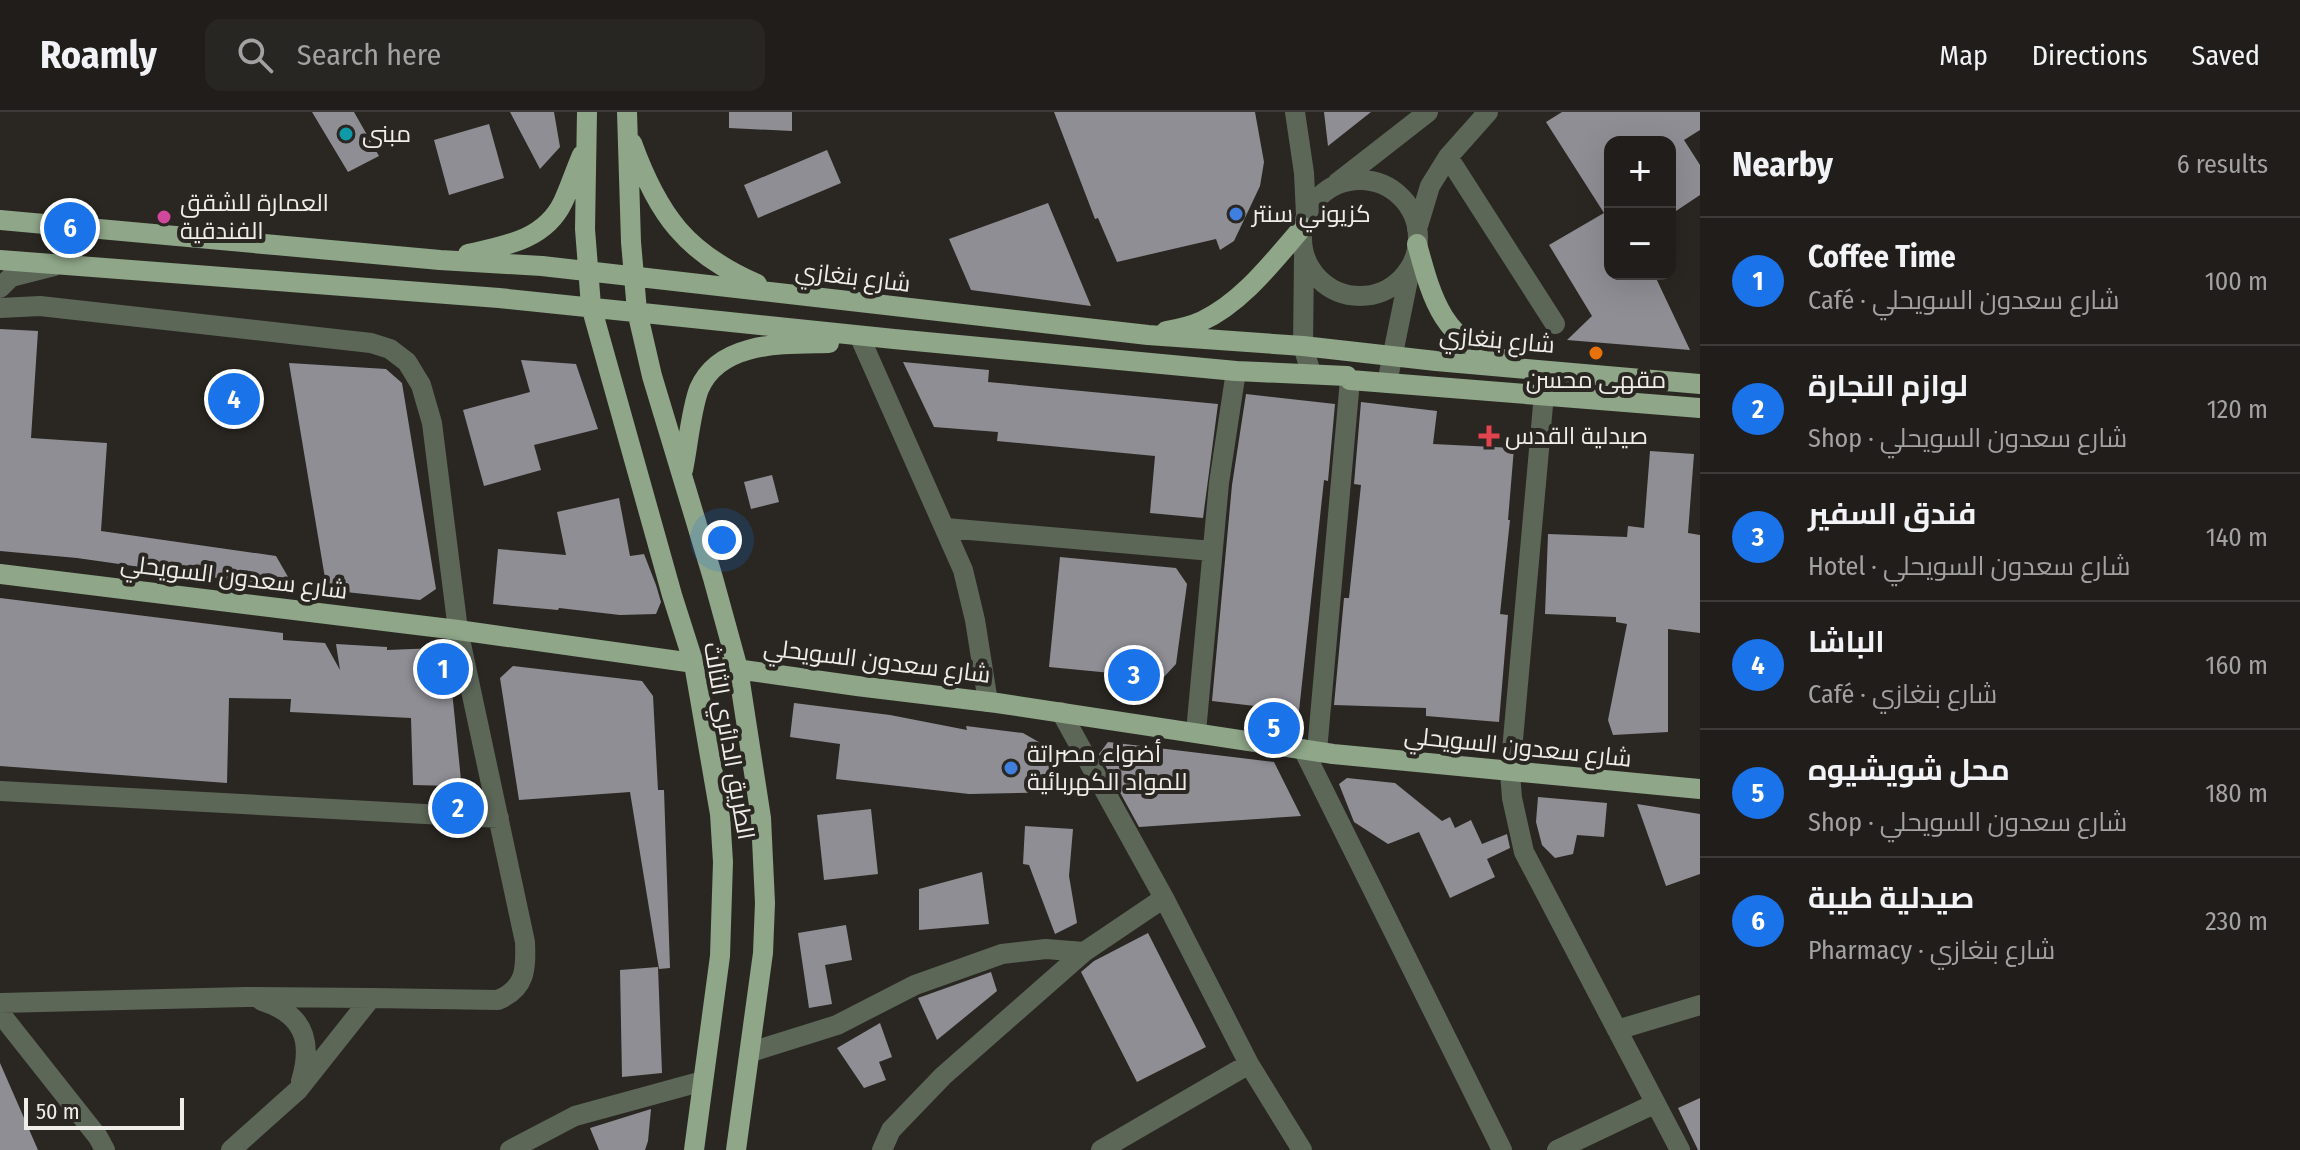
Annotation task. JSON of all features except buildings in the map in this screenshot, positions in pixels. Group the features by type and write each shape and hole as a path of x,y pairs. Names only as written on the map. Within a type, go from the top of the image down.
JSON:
{"main road":[{"name":"الطريق الدائري الثالث","path":"587,112 585,229 591,306 694,664 720,814 723,862 720,956 694,1150"},
{"name":"الطريق الدائري الثالث","path":"626,119 637,311 652,376 738,669 764,847 763,953 736,1150"},
{"path":"626,119 653,192 686,241 735,274 783,295"},
{"path":"440,260 531,237 548,223 562,205 587,144"},
{"name":"شارع بنغازي","path":"0,220 588,271 1148,335 1303,346 1700,384"},
{"path":"1148,335 1203,321 1228,304 1265,270 1304,221"},
{"path":"1417,236 1431,296 1452,330 1472,346 1492,356 1540,369"},
{"name":"شارع بنغازي","path":"0,260 591,306 894,339 1236,371 1311,373 1347,376 1350,380 1700,408"},
{"path":"682,474 700,387 720,365 749,349 779,344 894,339"},
{"name":"شارع سعدون السويحلي","path":"0,574 458,630 1061,712 1310,750 1510,773 1700,789"}],"street":[{"path":"1295,112 1304,173 1303,346 1311,373"},
{"path":"1304,221 1321,194 1428,112"},
{"path":"1387,383 1430,186 1448,157 1488,112"},
{"path":"1448,157 1555,324"},
{"path":"1335,185 1352,180 1370,180 1387,186 1412,211 1417,236"},
{"path":"1304,254 1320,280 1332,289 1362,296 1391,287 1411,264"},
{"path":"0,288 11,277 58,266"},
{"path":"0,308 40,306 352,339 390,349 407,362 421,385 432,423 458,630 525,942 526,964 522,980 511,994 498,1000 246,997 0,1003"},
{"path":"862,342 963,570 975,620 988,702"},
{"path":"1196,732 1219,483 1236,371"},
{"path":"1350,380 1310,750 1502,1150"},
{"path":"1544,394 1510,773 1514,811 1524,852 1680,1150"},
{"path":"946,528 1212,551"},
{"path":"1061,712 1164,898 1249,1064 1302,1150"},
{"path":"0,791 499,818"},
{"path":"882,1150 891,1130 943,1076 1084,952 1164,898"},
{"path":"751,1052 837,1025 915,985 1002,954 1046,949 1084,952"},
{"path":"246,997 278,1006 302,1029 308,1059 298,1090"},
{"path":"231,1150 298,1090 371,998"},
{"path":"1617,1030 1700,1005"},
{"path":"0,1013 105,1150"},
{"path":"1101,1150 1249,1064"},
{"path":"510,1150 575,1116 703,1081"},
{"path":"1557,1150 1654,1104"}],"place":[{"name":"مبنى","path":"346,134"},
{"name":"كزيوني سنتر","path":"1236,214"},
{"name":"العمارة للشقق الفندقية","path":"164,217"},
{"name":"صيدلية طيبة","path":"70,228"},
{"name":"مقهى محسن","path":"1596,353"},
{"name":"الباشا","path":"234,399"},
{"name":"صيدلية القدس","path":"1489,436"},
{"name":"Coffee Time","path":"443,669"},
{"name":"فندق السفير","path":"1134,675"},
{"name":"محل شويشيوه","path":"1274,728"},
{"name":"أضواء مصراتة للمواد الكهربائية","path":"1011,768"},
{"name":"لوازم النجارة","path":"458,808"}]}
